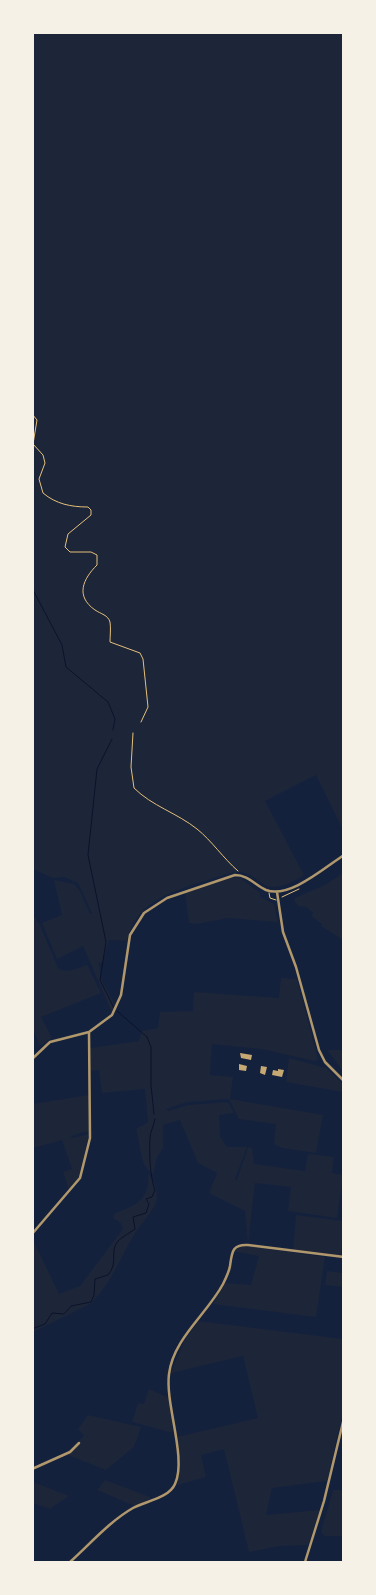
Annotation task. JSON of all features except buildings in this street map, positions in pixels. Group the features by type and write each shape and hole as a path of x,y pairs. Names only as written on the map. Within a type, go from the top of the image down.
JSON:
{"street":[{"path":"32,1059 50,1042 89,1032 108,1020 117,1008 130,935 142,916 154,904 234,875 245,877 263,888 277,892 292,888 344,856"},
{"path":"277,892 276,900 285,938 296,967 319,1050 325,1062 344,1081"},
{"path":"32,1234 80,1178 90,1138 89,1032"},
{"path":"70,1562 120,1517 141,1504 168,1492 174,1486 178,1462 169,1384 170,1370 186,1335 222,1286 229,1269 230,1256 234,1248 238,1245 248,1245 344,1257"},
{"path":"304,1562 324,1501 344,1418"},
{"path":"32,1469 66,1454 79,1443"}],"path":[{"path":"32,414 37,420 33,444 43,455 45,463 39,479 43,493 62,504 74,507 88,507 91,510 91,515 86,521 68,534 65,547 70,552 91,552 97,556 97,565 87,576 82,587 86,601 106,616 110,623 110,642 140,653 143,659 148,707 141,722"},
{"path":"134,733 131,767 134,788 154,804 196,828 225,860 238,870"},
{"path":"269,897 276,900"}],"shaded area":[{"path":"33,33 343,33 343,830 316,775 265,801 304,875 290,883 269,887 246,873 238,872 201,882 165,895 155,901 137,917 127,941 109,940 103,962 99,963 101,979 116,1007 114,1010 111,1010 83,946 57,959 42,923 62,915 54,880 74,884 80,891 90,914 92,913 78,883 64,877 53,878 33,869"},
{"path":"343,873 343,940 321,926 322,924 311,916 313,913 309,909 298,906 294,901 295,898 325,885"},
{"path":"239,877 260,893 260,897 274,904 278,922 227,918 197,924 189,923 185,893 222,880"},
{"path":"33,915 40,925 58,968 69,970 87,965 101,993 41,1017 52,1038 40,1046 33,1029"},
{"path":"281,978 297,979 318,1059 314,1061 262,1049 212,1044 210,1075 233,1077 230,1099 323,1115 316,1153 282,1148 274,1144 276,1124 239,1119 229,1099 187,1102 166,1109 169,1111 188,1105 228,1102 234,1113 219,1115 220,1136 227,1147 247,1147 235,1179 237,1180 248,1147 252,1148 254,1164 305,1171 308,1154 334,1157 332,1173 343,1175 337,1218 288,1211 291,1187 255,1183 248,1244 245,1211 209,1193 217,1173 198,1163 180,1120 163,1125 163,1148 157,1157 153,1175 148,1171 143,1160 136,1129 148,1122 145,1089 102,1093 99,1070 90,1071 90,1048 139,1041 142,1031 158,1028 160,1012 193,1011 194,992 279,998"},
{"path":"327,1050 343,1050 343,1071"},
{"path":"289,1058 326,1068 343,1084 343,1092 286,1082"},
{"path":"89,1095 89,1131 71,1136 72,1138 89,1134 79,1177 69,1190 63,1172 72,1169 62,1140 33,1148 33,1104"},
{"path":"148,1174 153,1180 157,1200 137,1230 103,1289 90,1304 33,1332 33,1240 59,1294 80,1286 123,1229 121,1223 113,1218 115,1213 140,1200 147,1189"},
{"path":"296,1215 343,1221 341,1256 293,1250"},
{"path":"248,1246 325,1257 316,1317 213,1304 225,1283 251,1285 259,1256 233,1251 237,1247"},
{"path":"327,1271 343,1273 343,1287 325,1285"},
{"path":"198,1321 343,1339 343,1412 327,1481 272,1488 266,1515 320,1510 308,1545 279,1546 249,1552 224,1449 201,1455 206,1477 178,1485 177,1437 258,1418 243,1356 171,1373 184,1341"},
{"path":"149,1389 169,1398 173,1433 132,1422 138,1403 144,1404"},
{"path":"88,1415 141,1427 134,1447 106,1470 68,1455 80,1443 79,1441 84,1435 78,1429"},
{"path":"105,1480 150,1497 150,1499 135,1506 97,1490"},
{"path":"33,1482 69,1496 50,1509 33,1503"},
{"path":"333,1490 343,1490 343,1536 325,1536 321,1532"}],"waterway":[{"path":"32,588 62,645 66,667 108,702 115,719 113,730"},
{"path":"112,739 97,769 88,855 106,942 100,980 114,1008"},
{"path":"117,1011 147,1037 151,1047 151,1085 154,1114"},
{"path":"32,1329 45,1324 52,1313 64,1314 71,1306 91,1302 94,1295 95,1279 108,1275 111,1271 115,1245 120,1239 135,1229 133,1217 146,1213 149,1204 146,1199 152,1197 155,1190 151,1172 150,1150 150,1136 155,1119"}]}
